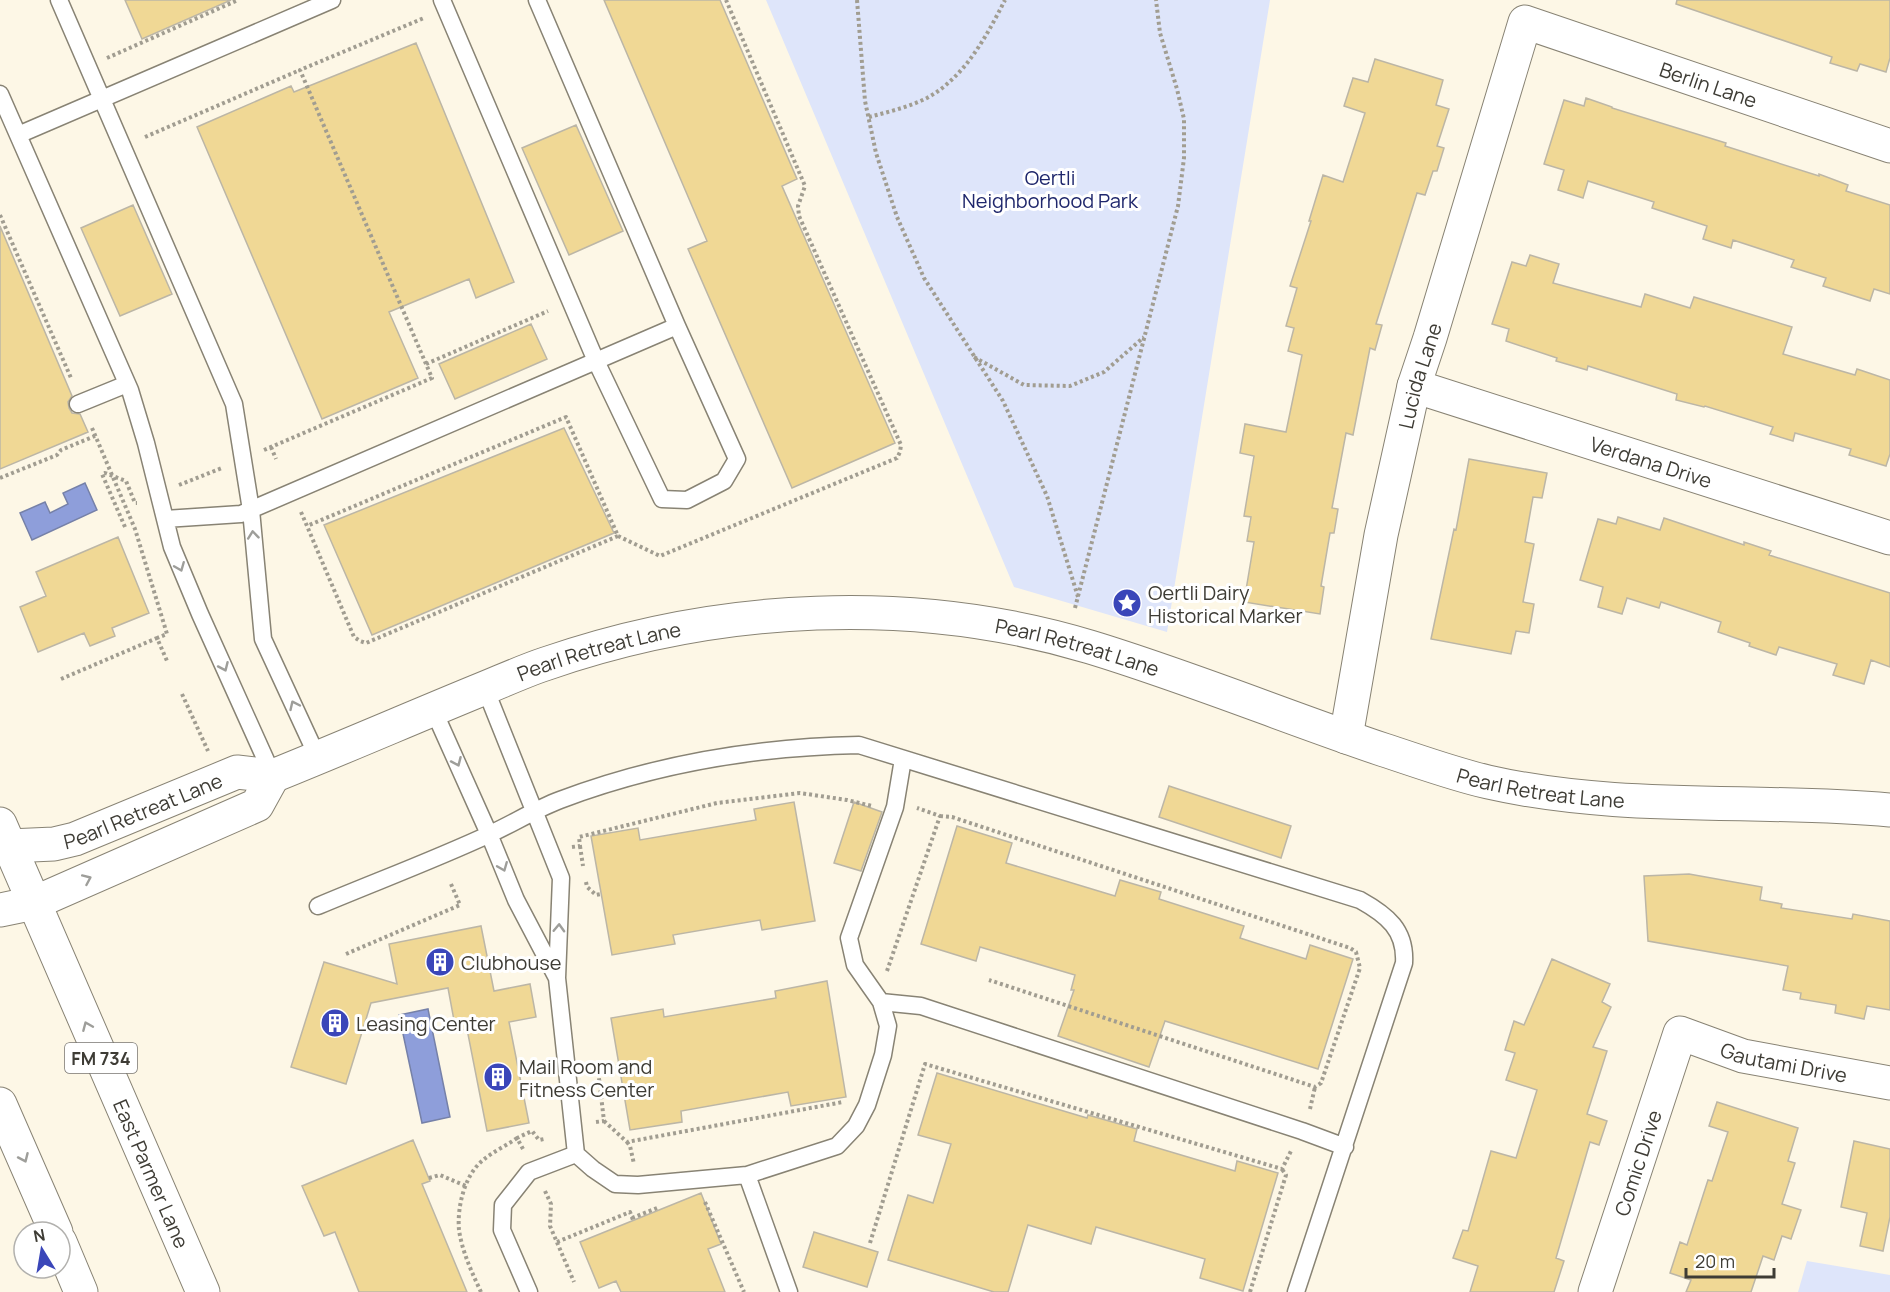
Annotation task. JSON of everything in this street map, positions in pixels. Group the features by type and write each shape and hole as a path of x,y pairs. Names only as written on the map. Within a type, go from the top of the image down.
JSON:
{"street":[{"name":"Berlin Lane","path":"1525,22 1890,146"},
{"name":"Lucida Lane","path":"1346,737 1380,535 1414,386 1525,22"},
{"name":"Verdana Drive","path":"1414,386 1890,538"},
{"name":"Pearl Retreat Lane","path":"5,835 54,844 75,839 237,772 273,776 541,665 588,650 693,626 749,618 811,613 927,616 1034,633 1088,647 1346,737 1489,782 1593,797 1890,810"},
{"name":"Pearl Retreat Lane","path":"0,910 34,903 257,805 273,776"},
{"name":"East Parmer Lane","path":"5,835 203,1292"},
{"name":"Gautami Drive","path":"1680,1033 1743,1056 1890,1083"},
{"name":"Comic Drive","path":"1595,1292 1680,1033"},
{"path":"0,1104 51,1220"},
{"path":"72,1271 81,1292"}],"lane":[{"path":"59,0 234,404 251,510 263,639 318,758"},
{"path":"18,135 332,0"},
{"path":"442,0 596,361 662,500 687,500 724,482 737,459 677,326 537,0"},
{"path":"0,94 127,384 146,442 172,547 273,776"},
{"path":"165,519 241,514 677,326"},
{"path":"78,404 127,384"},
{"path":"485,688 561,878 557,978 576,1154 615,1184 638,1185 747,1175 837,1146 856,1126 867,1105 883,1055 888,1026 881,1002 855,965 849,938 895,807 903,759"},
{"path":"433,709 516,900 557,978"},
{"path":"318,906 489,834 558,800 625,779 697,761 754,752 812,746 859,745 1360,900 1382,912 1401,937 1405,950 1404,963 1296,1292"},
{"path":"881,1002 921,1006 1345,1147"},
{"path":"529,1292 502,1230 503,1204 529,1172 576,1154"},
{"path":"747,1175 789,1292"}],"path":[{"path":"107,58 238,0"},
{"path":"307,526 566,417 618,536 660,556 897,458 901,445 799,216 798,206 805,186 726,0"},
{"path":"858,0 869,117 876,153 897,217 924,279 1003,401 1047,496 1078,597"},
{"path":"869,117 929,97 950,80 985,40 1005,0"},
{"path":"1076,608 1178,206 1184,158 1184,119 1160,33 1156,0"},
{"path":"145,137 424,18"},
{"path":"260,452 432,378 300,70"},
{"path":"0,215 72,378"},
{"path":"426,364 548,311"},
{"path":"974,357 1024,386 1070,386 1104,372 1145,336"},
{"path":"61,679 167,634 135,528 92,428"},
{"path":"0,478 57,455 61,450 95,436"},
{"path":"271,447 276,459"},
{"path":"178,485 222,468"},
{"path":"125,527 102,474 126,481 135,503 143,501"},
{"path":"299,506 354,637 366,643 618,536"},
{"path":"157,638 167,661"},
{"path":"182,694 212,760"},
{"path":"563,849 580,846 579,837 717,803 800,793 873,806"},
{"path":"916,808 986,828 1356,952 1360,968 1321,1083 1315,1087 1310,1112"},
{"path":"886,971 940,816"},
{"path":"346,954 460,905 451,884"},
{"path":"989,980 1315,1087"},
{"path":"870,1243 925,1064 1282,1169 1286,1175 1250,1292"},
{"path":"619,1066 598,1070 604,1121 630,1146 634,1166"},
{"path":"627,1142 846,1102"},
{"path":"596,1122 604,1121"},
{"path":"481,1292 468,1264 459,1230 463,1193 466,1186 481,1162 517,1138 532,1131 539,1140 552,1138"},
{"path":"517,1138 526,1155"},
{"path":"1282,1169 1293,1148"},
{"path":"429,1178 440,1175 466,1186"},
{"path":"545,1191 551,1204 550,1226 574,1282"},
{"path":"557,1242 630,1212 633,1220"},
{"path":"715,1223 744,1292"}],"green space":[{"name":"Oertli Neighborhood Park","path":"766,0 1270,0 1167,632 1014,587"},
{"path":"1807,1261 1890,1275 1890,1292 1798,1292"}],"water":[{"path":"85,483 97,510 32,540 20,513 45,502 50,513 68,504 63,493"},
{"path":"428,1009 450,1117 422,1123 399,1015"}],"building":[{"path":"125,0 231,0 142,39"},
{"path":"604,0 720,0 797,179 782,186 895,443 792,488 688,249 707,241"},
{"path":"1677,0 1890,0 1890,58 1886,72 1860,64 1857,71 1830,63 1832,57 1676,4"},
{"path":"416,43 514,282 476,298 469,279 389,312 418,378 322,419 197,127 291,86 294,92"},
{"path":"1375,59 1443,80 1436,105 1449,109 1437,146 1444,148 1437,171 1433,171 1425,195 1417,193 1376,324 1382,325 1375,350 1370,348 1353,435 1346,433 1332,508 1338,509 1334,533 1330,533 1321,586 1324,587 1320,614 1244,602 1254,542 1247,541 1251,517 1244,516 1254,456 1240,453 1245,424 1286,432 1302,355 1288,351 1294,328 1286,326 1297,288 1290,286 1323,175 1343,182 1365,113 1344,106 1353,78 1368,82"},
{"path":"1586,98 1726,143 1725,146 1819,176 1819,174 1848,185 1846,191 1890,205 1890,294 1874,289 1870,301 1823,286 1826,278 1791,267 1794,260 1733,240 1731,248 1703,239 1707,226 1652,208 1654,202 1588,181 1583,198 1558,190 1564,170 1544,164 1564,100 1584,106"},
{"path":"576,125 623,231 569,255 522,148"},
{"path":"133,205 172,294 120,316 81,228"},
{"path":"0,226 72,396 68,402 69,408 72,413 80,414 88,432 0,469"},
{"path":"1530,255 1559,264 1553,283 1641,307 1645,294 1690,308 1694,297 1792,327 1783,354 1855,375 1857,369 1890,380 1890,454 1886,466 1849,455 1851,449 1795,433 1793,441 1770,434 1773,427 1705,406 1676,400 1677,394 1588,366 1587,370 1556,361 1557,358 1506,341 1509,329 1492,324 1512,262 1526,266"},
{"path":"531,324 547,359 455,399 439,364"},
{"path":"564,428 614,533 372,635 324,525"},
{"path":"1469,459 1547,473 1542,498 1533,497 1525,542 1534,544 1523,602 1534,604 1529,633 1516,631 1511,654 1431,639 1454,529 1456,530"},
{"path":"1618,517 1660,530 1664,518 1744,545 1744,542 1771,551 1769,555 1890,593 1890,667 1871,660 1864,684 1833,675 1837,664 1779,647 1776,655 1749,646 1750,643 1718,632 1721,622 1661,602 1659,608 1627,598 1622,614 1598,607 1603,587 1580,580 1598,519 1616,524"},
{"path":"118,537 149,613 112,628 115,636 90,646 84,633 38,652 20,607 46,596 36,572"},
{"path":"1169,786 1291,826 1281,858 1159,817"},
{"path":"794,802 815,921 762,930 760,920 673,935 675,944 612,955 591,836 638,828 640,840 756,820 754,809"},
{"path":"854,802 882,812 861,871 834,863"},
{"path":"957,826 1012,843 1006,863 1115,896 1120,880 1161,892 1159,899 1244,926 1240,938 1306,959 1310,945 1353,959 1318,1069 1165,1021 1149,1067 1058,1036 1074,990 1071,990 1075,975 980,947 976,961 921,944"},
{"path":"1689,874 1762,887 1760,900 1782,904 1781,908 1852,919 1853,914 1890,921 1890,1010 1867,1006 1864,1019 1835,1013 1836,1005 1800,999 1801,993 1783,990 1788,966 1648,941 1644,876"},
{"path":"481,926 494,991 530,984 536,1017 509,1022 529,1123 487,1131 467,1029 456,1031 448,988 371,1003 346,1084 291,1067 324,962 397,984 389,944"},
{"path":"1552,959 1610,984 1602,1002 1611,1007 1593,1047 1607,1051 1587,1114 1607,1121 1599,1145 1590,1142 1556,1258 1564,1261 1554,1292 1470,1292 1478,1266 1453,1258 1463,1230 1468,1231 1491,1151 1516,1158 1537,1090 1506,1080 1515,1053 1505,1050 1514,1021 1524,1025"},
{"path":"827,981 846,1097 791,1106 788,1092 681,1111 682,1122 630,1130 611,1018 663,1009 664,1017 776,998 775,991"},
{"path":"937,1073 1087,1118 1088,1115 1137,1129 1134,1141 1235,1171 1237,1161 1278,1173 1243,1291 1200,1278 1205,1259 1096,1227 1091,1244 1028,1225 1008,1292 994,1292 888,1260 908,1195 933,1203 951,1144 918,1135"},
{"path":"1717,1102 1798,1128 1788,1161 1795,1163 1782,1204 1801,1210 1791,1239 1782,1236 1774,1260 1763,1256 1751,1292 1686,1292 1691,1280 1670,1273 1680,1242 1687,1245 1708,1180 1712,1181 1728,1132 1709,1126"},
{"path":"413,1140 430,1181 422,1184 467,1292 359,1292 335,1232 324,1236 302,1186"},
{"path":"1854,1141 1890,1149 1890,1217 1883,1251 1860,1246 1867,1213 1841,1207"},
{"path":"701,1193 721,1244 708,1249 725,1292 621,1292 616,1281 599,1288 580,1242"},
{"path":"814,1232 878,1252 867,1287 803,1267"}],"place":[{"name":"Oertli Dairy Historical Marker","path":"1127,603"},
{"name":"Clubhouse","path":"440,962"},
{"name":"Leasing Center","path":"335,1023"},
{"name":"Mail Room and Fitness Center","path":"498,1077"}]}
